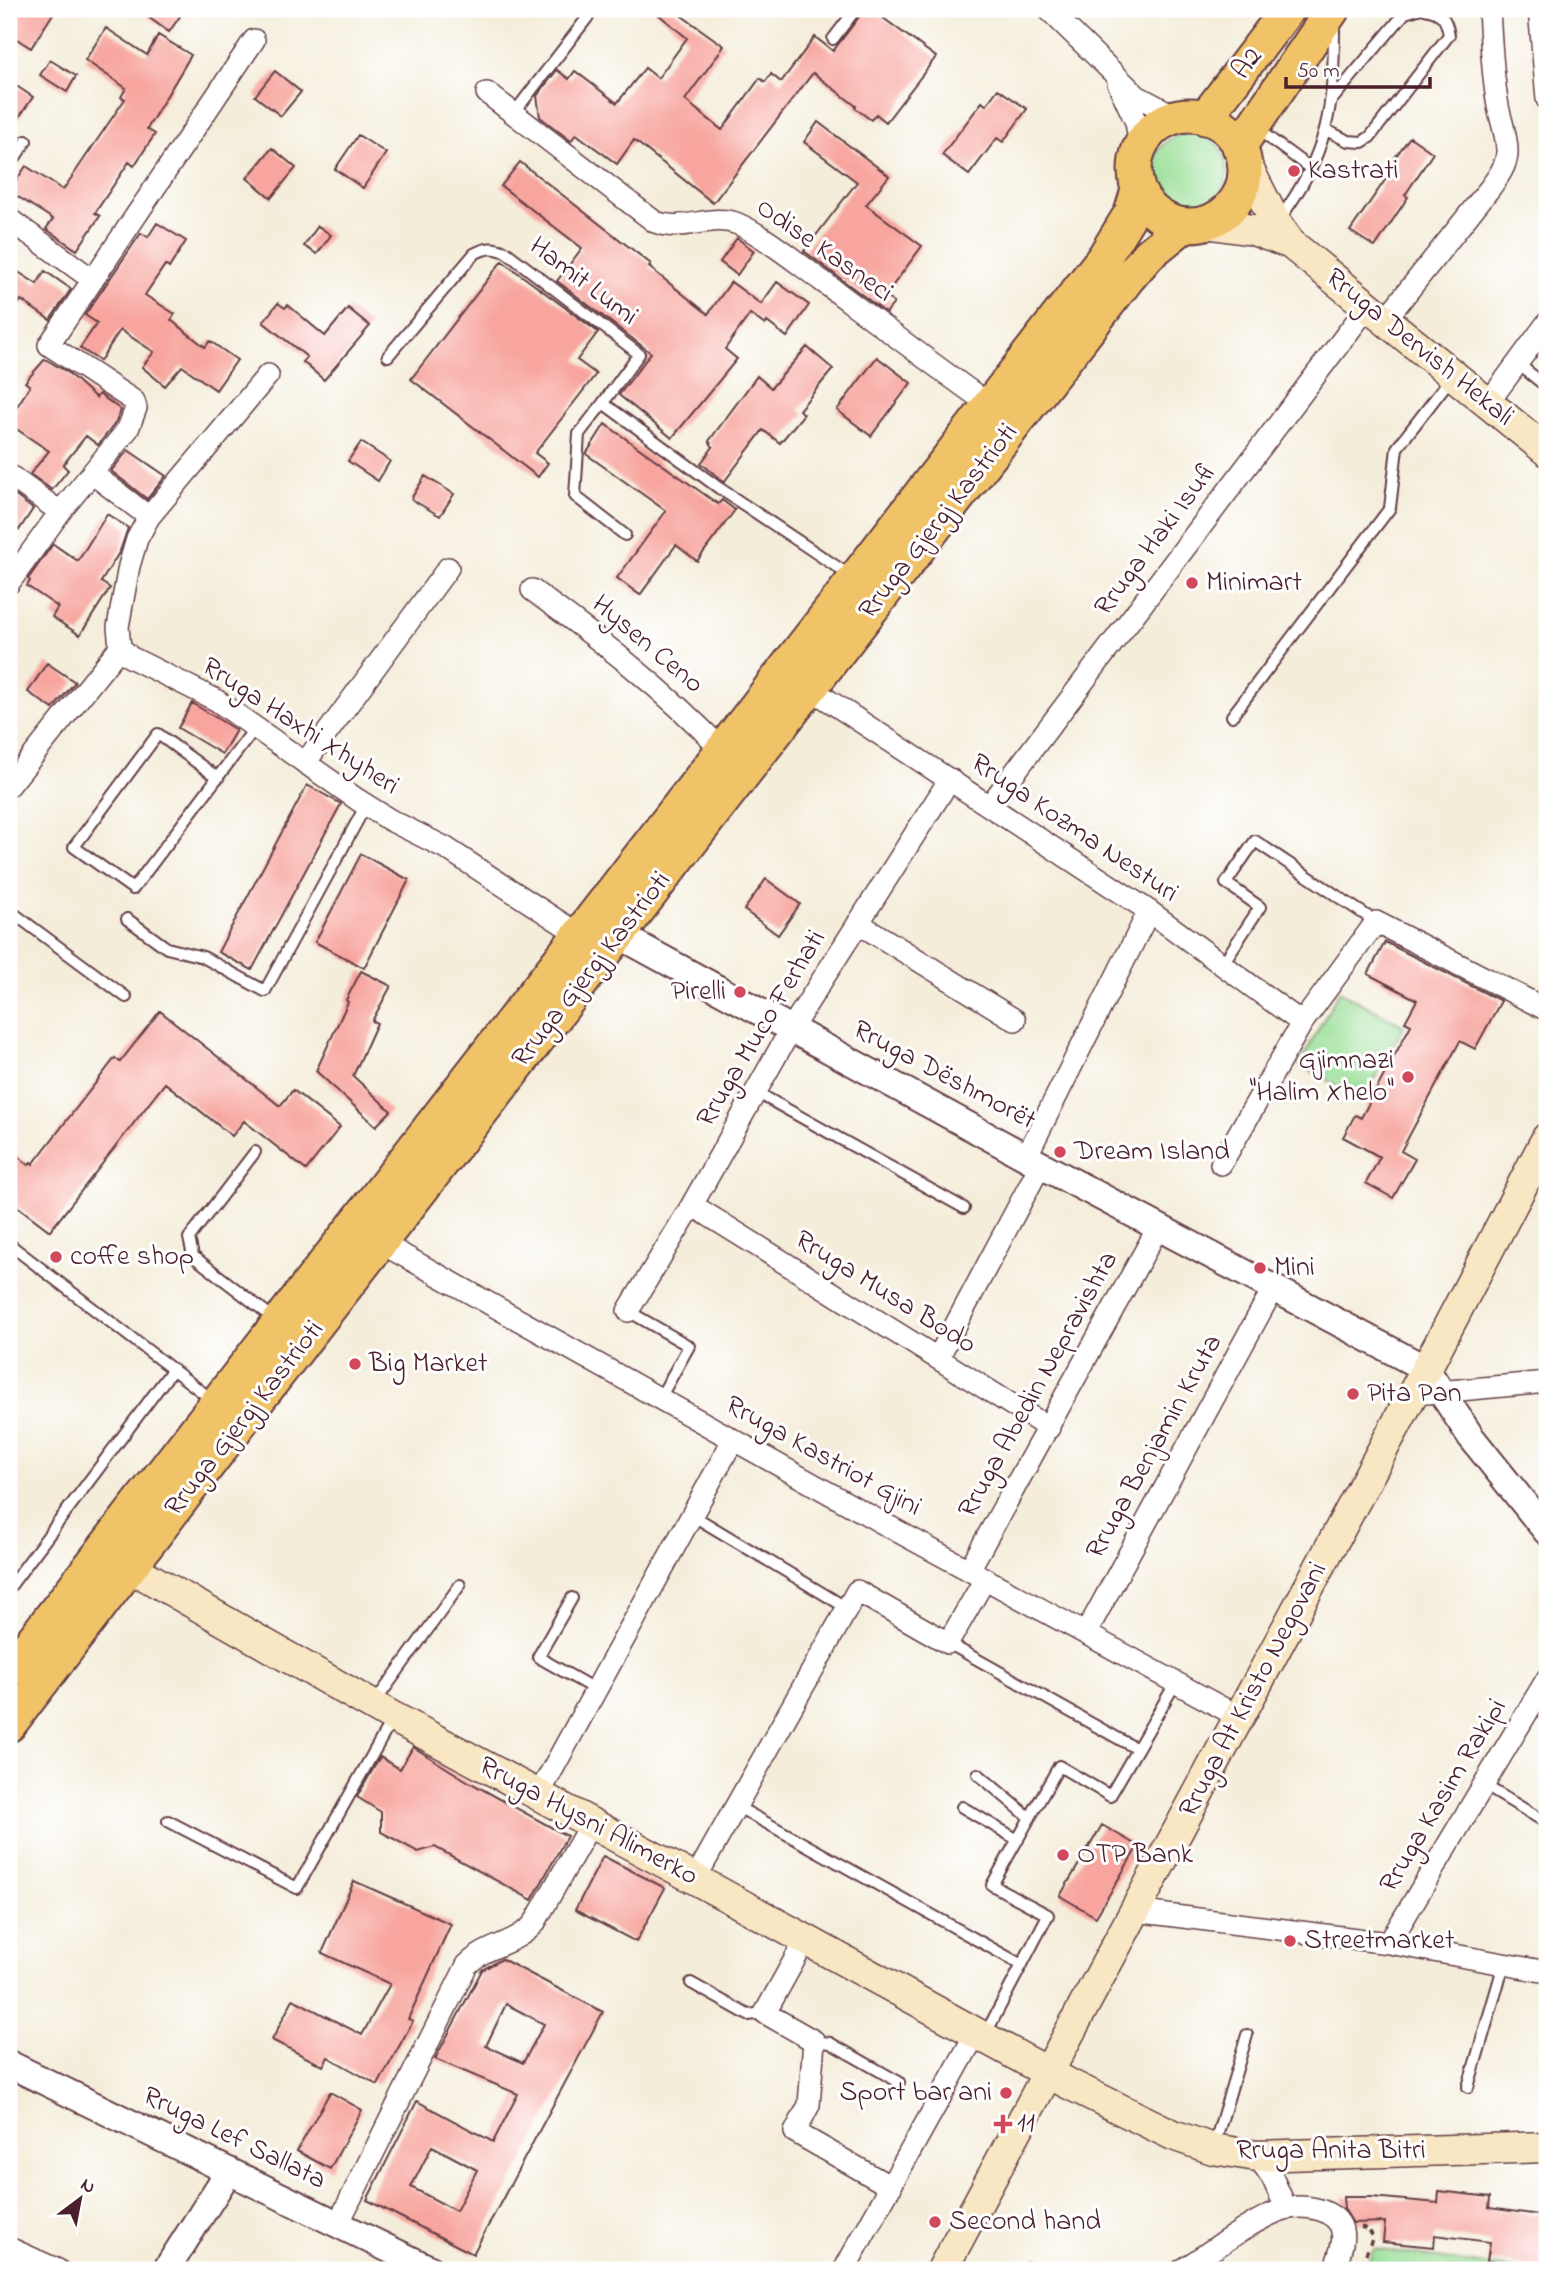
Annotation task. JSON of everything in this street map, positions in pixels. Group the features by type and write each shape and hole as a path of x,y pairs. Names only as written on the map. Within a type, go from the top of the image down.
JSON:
{"main road":[{"name":"A2","path":"1191,117 1231,88 1289,9"},
{"name":"A2","path":"1245,144 1333,9"},
{"path":"1191,117 1226,129 1245,144 1244,173 1236,199 1228,209 1195,224 1166,219 1157,214 1138,190 1135,167 1140,146 1160,124 1191,117"},
{"name":"Rruga Dervish Hekali","path":"1245,144 1284,234 1547,451"},
{"name":"Rruga Gjergj Kastrioti","path":"9,1671 1104,257 1125,223 1138,190"},
{"name":"Rruga Dervish Hekali","path":"1195,224 1284,234"},
{"name":"Rruga Gjergj Kastrioti","path":"9,1725 1129,277 1149,254 1195,224"},
{"name":"Rruga At Kristo Negovani","path":"942,2270 1239,1717 1427,1385 1547,1138"},
{"name":"Rruga Hysni Alimerko","path":"130,1567 383,1712 591,1822 1049,2073"},
{"name":"Rruga Anita Bitri","path":"1049,2073 1173,2135 1213,2149 1257,2155 1547,2147"}],"street":[{"name":"Rruga Haki Isufi","path":"990,805 1377,313 1490,188 1501,172 1507,157 1506,140 1493,69 1489,9"},
{"path":"1539,9 1547,99"},
{"path":"1062,13 1114,75 1137,96 1191,117"},
{"path":"9,583 60,512 128,429 136,408 134,401 49,345 254,40"},
{"path":"1114,75 1132,113 1140,146"},
{"name":"Odise Kasneci","path":"488,93 655,222 667,227 730,221 743,226 990,405"},
{"path":"9,219 93,280"},
{"path":"1488,403 1547,323"},
{"path":"9,786 120,646 118,627 129,566 137,538 149,517 268,375"},
{"path":"93,474 149,517"},
{"path":"9,475 60,512"},
{"path":"305,763 448,568"},
{"name":"Hysen Ceno","path":"532,590 611,648 657,686 722,750"},
{"name":"Rruga Haxhi Xhyheri","path":"120,646 130,657 216,700 366,805 446,848 578,934"},
{"name":"Rruga Kozma Nesturi","path":"811,689 1149,911 1302,1023"},
{"name":"Rruga Muco Ferhati","path":"628,1311 692,1205 791,1029 950,779"},
{"path":"937,1358 1034,1160 1149,911"},
{"path":"1222,1164 1302,1023 1376,922 1547,1010"},
{"path":"858,923 1015,1020"},
{"name":"Rruga Dëshmorët","path":"619,935 1274,1287 1427,1385"},
{"name":"Rruga Musa Bodo","path":"692,1205 1049,1428"},
{"name":"Rruga Abedin Nepravishta","path":"948,1643 977,1574 1049,1428 1159,1226"},
{"name":"Rruga Kastriot Gjini","path":"381,1243 733,1440 1239,1717"},
{"name":"Rruga Benjamin Kruta","path":"1086,1633 1274,1287"},
{"path":"1427,1385 1547,1382"},
{"path":"1427,1385 1547,1532"},
{"path":"539,1794 733,1440"},
{"path":"695,1879 857,1591 948,1643"},
{"name":"Rruga Kasim Rakipi","path":"1389,1943 1547,1679"},
{"path":"338,2224 467,1965 475,1957 525,1933 534,1924 591,1822"},
{"path":"1135,1911 1389,1943 1547,1972"},
{"path":"806,1939 765,2013 814,2041 809,2105 794,2132 891,2187"},
{"path":"844,2270 980,2035"},
{"name":"Rruga Lef Sallata","path":"9,2064 432,2270"},
{"path":"1257,2155 1272,2177 1286,2208"},
{"path":"166,2270 229,2171"},
{"path":"1182,2270 1265,2218 1286,2208 1318,2209 1333,2216 1342,2226 1343,2239 1334,2270"},
{"path":"9,2248 58,2270"}],"lane":[{"path":"514,113 594,9"},
{"path":"833,39 856,9"},
{"path":"1284,234 1292,201 1311,169 1326,130 1334,68 1333,9"},
{"path":"1330,102 1405,13 1418,9"},
{"path":"1326,130 1348,141 1362,142 1370,137 1449,35 1447,21 1438,11 1425,9"},
{"path":"9,167 26,141"},
{"path":"1245,144 1311,169"},
{"name":"Hamit Lumi","path":"388,356 474,254 484,248 493,247 506,252 639,354 603,403"},
{"path":"1517,363 1547,387"},
{"path":"1232,716 1390,508 1397,449 1453,375"},
{"path":"625,535 575,496 579,435 603,403 719,488 854,579"},
{"path":"218,778 158,734 74,847 133,889 218,778 256,728"},
{"path":"127,919 166,948 203,957 265,991 366,805"},
{"path":"1222,965 1260,907 1226,883 1255,841 1376,922"},
{"path":"9,910 126,997"},
{"path":"756,1092 964,1208"},
{"path":"255,1152 189,1238 193,1256 279,1323"},
{"path":"9,1244 216,1403"},
{"path":"628,1311 689,1346 660,1398"},
{"path":"9,1588 173,1369"},
{"path":"692,1515 847,1608"},
{"path":"168,1821 297,1888 383,1712 460,1585"},
{"path":"572,1598 538,1657 596,1690"},
{"path":"948,1643 1137,1749"},
{"path":"980,2035 1048,1915 992,1885 1059,1766 1110,1796 1175,1682"},
{"path":"978,1774 1030,1818"},
{"path":"1484,1785 1547,1824"},
{"path":"736,1806 1022,1965"},
{"path":"962,1807 1018,1840"},
{"path":"1468,2087 1504,1964"},
{"path":"691,1983 748,2015 765,2013"},
{"path":"1213,2149 1247,2035"},
{"path":"814,2041 830,2043 899,2082"}],"path":[{"path":"1358,2270 1363,2261 1433,2270"}],"green space":[{"path":"1190,133 1204,136 1216,144 1224,156 1227,170 1224,184 1216,196 1204,204 1190,207 1176,204 1164,196 1156,184 1153,170 1156,156 1164,144 1176,136"},
{"path":"1339,991 1404,1026 1364,1100 1299,1065"},
{"path":"1374,2249 1522,2270 1364,2270"}],"building":[{"path":"21,9 56,9 31,48 9,34 9,27"},
{"path":"137,9 185,9 169,32"},
{"path":"652,9 672,9 724,46 685,100 722,130 760,78 765,82 771,74 781,82 815,37 833,51 865,9 871,9 936,57 886,122 876,114 871,120 813,73 713,203 634,140 617,164 576,134 571,141 540,117 537,96 557,70 569,79 575,71 617,103 645,68 658,78 687,38"},
{"path":"106,28 147,55 158,35 191,55 147,129 155,134 134,166 129,162 95,213 100,216 77,250 46,229 53,219 9,191 26,166 63,190 125,99 121,97 126,88 85,60"},
{"path":"50,60 76,76 67,92 40,75"},
{"path":"275,71 301,92 281,116 255,96"},
{"path":"9,81 33,97 9,132"},
{"path":"998,89 1027,109 1003,142 997,138 969,175 942,155 982,102 986,105"},
{"path":"818,122 889,176 866,205 922,246 885,296 894,303 886,313 804,251 857,182 804,142"},
{"path":"358,135 386,153 363,188 335,169"},
{"path":"1410,137 1433,153 1375,247 1350,231 1392,170 1388,167"},
{"path":"272,148 296,168 271,198 247,178"},
{"path":"520,162 651,264 649,267 708,314 731,282 761,304 777,282 809,305 787,337 767,322 765,325 750,314 725,349 737,359 672,438 619,395 651,353 557,281 582,248 501,186"},
{"path":"157,223 186,241 169,268 165,265 145,295 175,314 171,320 205,347 210,341 237,360 216,390 182,366 165,386 142,367 154,352 120,330 100,361 80,348 97,323 85,315 141,233 148,237"},
{"path":"318,226 331,235 317,254 304,246"},
{"path":"737,238 754,251 737,275 720,262"},
{"path":"502,261 598,332 577,360 596,374 535,453 548,463 538,477 411,379"},
{"path":"9,266 37,284 45,271 71,289 50,320 21,300 9,318"},
{"path":"278,303 285,308 288,305 325,336 348,308 370,326 324,380 303,362 307,357 263,322"},
{"path":"807,347 833,369 799,410 804,414 780,443 763,430 724,482 701,463 713,447 709,441 757,376 771,388"},
{"path":"877,357 911,383 871,436 837,410"},
{"path":"45,359 67,372 96,398 99,394 121,410 116,422 98,445 86,436 63,465 68,470 52,490 30,474 49,451 9,424 9,419 30,386 25,382"},
{"path":"605,424 718,504 722,500 735,510 697,561 676,545 640,595 617,578 666,511 586,454"},
{"path":"361,442 390,461 378,481 348,461"},
{"path":"128,450 166,476 147,499 111,471"},
{"path":"425,476 454,494 440,516 411,499"},
{"path":"9,491 33,509 19,530 9,523"},
{"path":"107,514 128,528 120,551 101,582 110,588 80,635 52,617 58,607 27,586 30,581 28,579 53,544 78,561"},
{"path":"47,663 75,682 53,709 28,692"},
{"path":"192,703 236,730 222,754 178,728"},
{"path":"307,785 341,804 252,970 218,952"},
{"path":"361,854 409,880 364,968 315,942"},
{"path":"766,879 800,904 778,935 744,910"},
{"path":"1385,942 1501,1001 1475,1049 1460,1041 1401,1151 1415,1159 1393,1198 1366,1183 1380,1157 1343,1137 1355,1115 1361,1118 1411,1025 1405,1022 1417,1000 1368,974"},
{"path":"361,971 391,986 372,1021 377,1023 353,1076 391,1111 376,1126 316,1071"},
{"path":"160,1011 280,1106 293,1090 340,1127 306,1170 244,1121 232,1136 165,1083 50,1231 9,1200 9,1149 29,1165 31,1162 33,1164 115,1058 120,1062"},
{"path":"413,1747 469,1782 567,1836 532,1900 435,1847 418,1852 381,1832 381,1812 357,1797 380,1757 400,1769"},
{"path":"1102,1825 1138,1846 1096,1917 1060,1896"},
{"path":"603,1856 665,1888 636,1942 575,1910"},
{"path":"354,1881 451,1924 408,2019 413,2021 378,2085 328,2057 323,2066 272,2040 293,1999 362,2035 390,1984 322,1953"},
{"path":"502,1959 603,2012 473,2254 367,2200 417,2101 493,2142 518,2094 435,2059 482,1970","holes":["506,2004 544,2024 523,2063 486,2046","432,2146 477,2170 456,2211 411,2187"]},
{"path":"330,2092 362,2110 330,2169 297,2151"},
{"path":"1439,2191 1490,2197 1489,2208 1547,2216 1547,2268 1487,2261 1490,2242 1435,2235 1434,2247 1383,2242 1385,2222 1353,2223 1344,2209 1343,2197 1438,2203"}],"place":[{"name":"Kastrati","path":"1294,171"},
{"name":"Minimart","path":"1192,583"},
{"name":"Pirelli","path":"740,992"},
{"name":"Gjimnazi \"Halim Xhelo\"","path":"1408,1077"},
{"name":"Dream Island","path":"1060,1152"},
{"name":"coffe shop","path":"56,1257"},
{"name":"Mini","path":"1260,1268"},
{"name":"Big Market","path":"355,1364"},
{"name":"Pita Pan","path":"1353,1394"},
{"name":"OTP Bank","path":"1063,1855"},
{"name":"Streetmarket","path":"1290,1941"},
{"name":"Sport bar ani","path":"1006,2093"},
{"name":"11","path":"1003,2124"},
{"name":"Second hand","path":"935,2222"}]}
